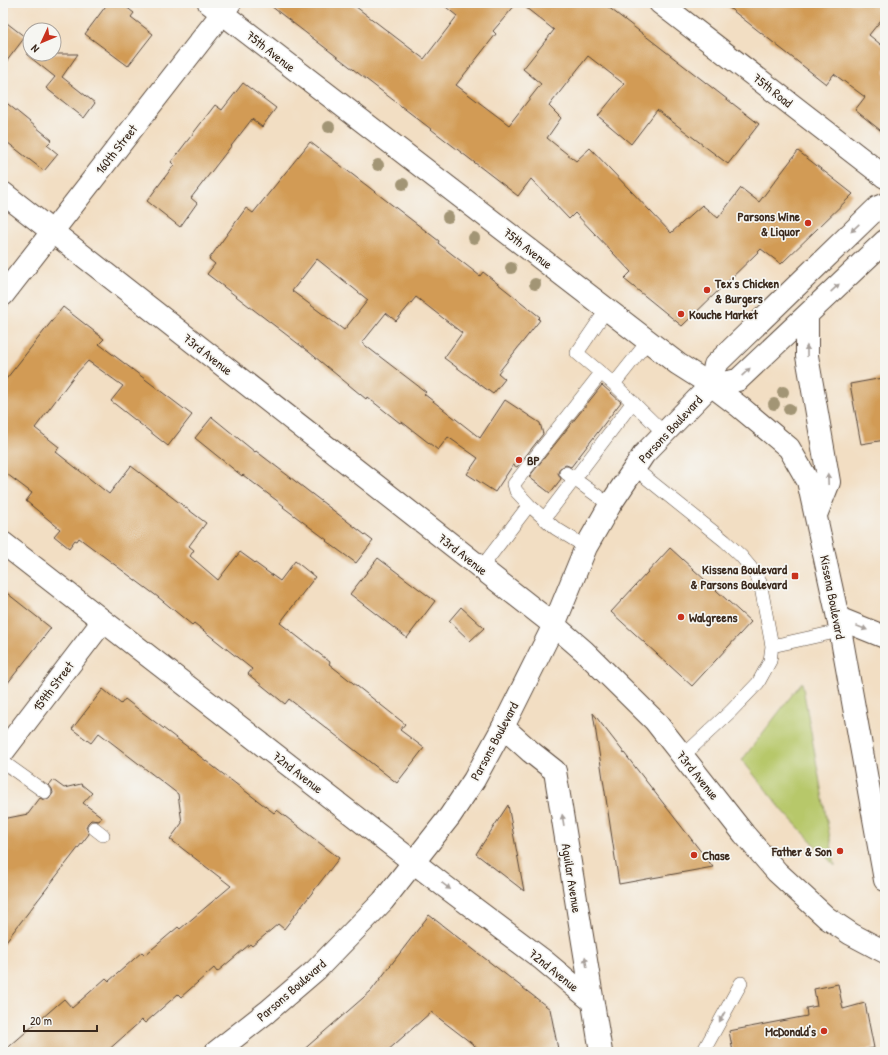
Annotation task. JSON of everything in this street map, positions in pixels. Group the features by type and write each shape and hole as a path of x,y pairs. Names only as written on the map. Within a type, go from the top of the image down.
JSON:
{"street":[{"name":"75th Road","path":"660,3 885,177"},
{"name":"160th Street","path":"3,295 220,6"},
{"name":"75th Avenue","path":"220,6 648,341 678,364 711,385 740,407 789,448 808,481 816,515"},
{"name":"73rd Avenue","path":"3,193 554,625 629,694 654,721 744,834 777,872 827,918 851,934 885,952"},
{"name":"Parsons Boulevard","path":"216,1052 267,1012 316,970 383,901 415,862 474,780 503,727 554,625 586,548 610,505 644,454 711,385 715,365 878,207 885,204"},
{"name":"Parsons Boulevard","path":"711,385 738,380 885,241"},
{"path":"807,315 807,356 829,482 816,515"},
{"name":"Kissena Boulevard","path":"816,515 839,625 885,880"},
{"name":"72nd Avenue","path":"3,543 543,960 592,1001"},
{"name":"159th Street","path":"3,752 103,621"},
{"path":"839,625 885,637"},
{"name":"Aguilar Avenue","path":"503,727 555,771 601,1052"}],"lane":[{"path":"607,309 577,353 614,384 664,434"},
{"path":"614,384 648,341"},
{"path":"586,548 544,519 516,491 514,484 564,426 581,404 601,373"},
{"path":"544,519 570,476 591,448 608,427 633,402"},
{"path":"634,468 725,541 742,556 752,568 760,582 772,646 770,661 758,683 732,711 683,756"},
{"path":"570,476 610,505"},
{"path":"481,568 529,505"},
{"path":"772,646 839,625"},
{"path":"3,762 44,792"},
{"path":"703,1052 741,983"}],"green space":[{"path":"802,682 835,866 784,812 742,760"}],"building":[{"path":"108,3 121,3 134,13 131,17 153,34 128,66 85,34"},
{"path":"267,3 351,3 424,59 457,16 441,3 517,3 493,31 496,34 456,85 509,125 541,84 523,69 554,30 520,3 603,3 759,124 728,164 657,110 631,144 598,116 624,84 588,56 549,106 561,118 547,138 576,161 590,148 671,233 702,205 718,218 741,188 759,202 798,151 853,194 781,264 761,249 682,326 624,279 631,272 575,213 569,219 531,179 518,196"},
{"path":"723,3 885,3 885,15 869,35 885,48 885,134 855,110 865,97 834,74 826,84"},
{"path":"3,20 22,35 22,41 3,66"},
{"path":"62,54 78,54 62,77 95,103 84,118 46,88 55,77 36,62 62,62"},
{"path":"243,83 276,108 262,127 252,119 191,198 197,203 180,227 147,201 174,165 171,162 215,105 222,110"},
{"path":"3,100 52,140 47,145 58,154 44,171 3,139"},
{"path":"310,142 439,241 438,243 480,276 483,272 540,317 538,319 540,320 498,373 505,379 493,394 444,358 462,333 416,297 396,321 386,313 362,343 426,392 424,394 480,438 505,400 540,423 543,434 517,467 513,465 495,492 467,474 478,458 448,437 438,450 367,397 366,399 309,352 207,274 215,264 209,259 246,208 253,213","holes":["317,259 368,300 344,330 292,291"]},
{"path":"63,307 104,339 99,344 192,415 168,446 111,401 123,386 88,361 74,376 35,428 59,447 56,452 109,494 131,466 206,523 189,546 194,550 190,556 218,580 240,552 280,581 295,561 315,577 280,623 405,724 400,730 424,748 397,783 289,699 285,704 248,674 252,669 194,623 192,625 158,597 79,538 77,541 75,540 69,548 54,536 60,529 26,501 32,493 3,471 3,383"},
{"path":"883,378 885,388 885,440 861,444 850,384"},
{"path":"602,385 621,402 571,467 566,465 560,468 558,473 561,479 550,493 529,477"},
{"path":"212,417 255,452 256,451 373,541 356,563 195,438"},
{"name":"Walgreens","path":"670,548 751,622 692,686 611,612"},
{"path":"378,558 435,601 407,638 350,594"},
{"path":"3,590 51,628 3,689"},
{"path":"461,607 484,628 470,641 449,621"},
{"path":"103,689 121,704 125,699 274,813 277,810 339,858 284,929 278,924 252,946 250,944 217,972 214,968 181,997 178,994 145,1023 142,1020 106,1052 3,1052 64,999 72,1008 106,978 109,981 142,952 145,955 178,927 180,929 231,886 170,839 182,823 178,794 99,733 91,743 72,729"},
{"path":"593,713 713,867 619,884"},
{"path":"53,780 64,788 81,784 92,793 83,803 102,817 99,821 91,820 88,823 86,827 89,834 3,945 3,819 28,814 40,798 44,800 49,799 53,793 49,785"},
{"path":"508,805 524,891 476,854"},
{"path":"429,915 550,1009 558,1049 544,1052 483,1052 431,1012 386,1052 301,1052 371,991"},
{"path":"838,984 843,1009 865,1003 874,1048 853,1052 733,1052 729,1031 807,1016 806,1008 817,1006 814,989"}],"place":[{"name":"Parsons Wine & Liquor","path":"808,223"},
{"name":"Tex's Chicken & Burgers","path":"707,290"},
{"name":"Kouche Market","path":"681,314"},
{"name":"BP","path":"519,460"},
{"name":"Kissena Boulevard & Parsons Boulevard","path":"795,576"},
{"name":"Walgreens","path":"681,617"},
{"name":"Father & Son","path":"840,851"},
{"name":"Chase","path":"694,855"},
{"name":"McDonald's","path":"824,1031"}]}
